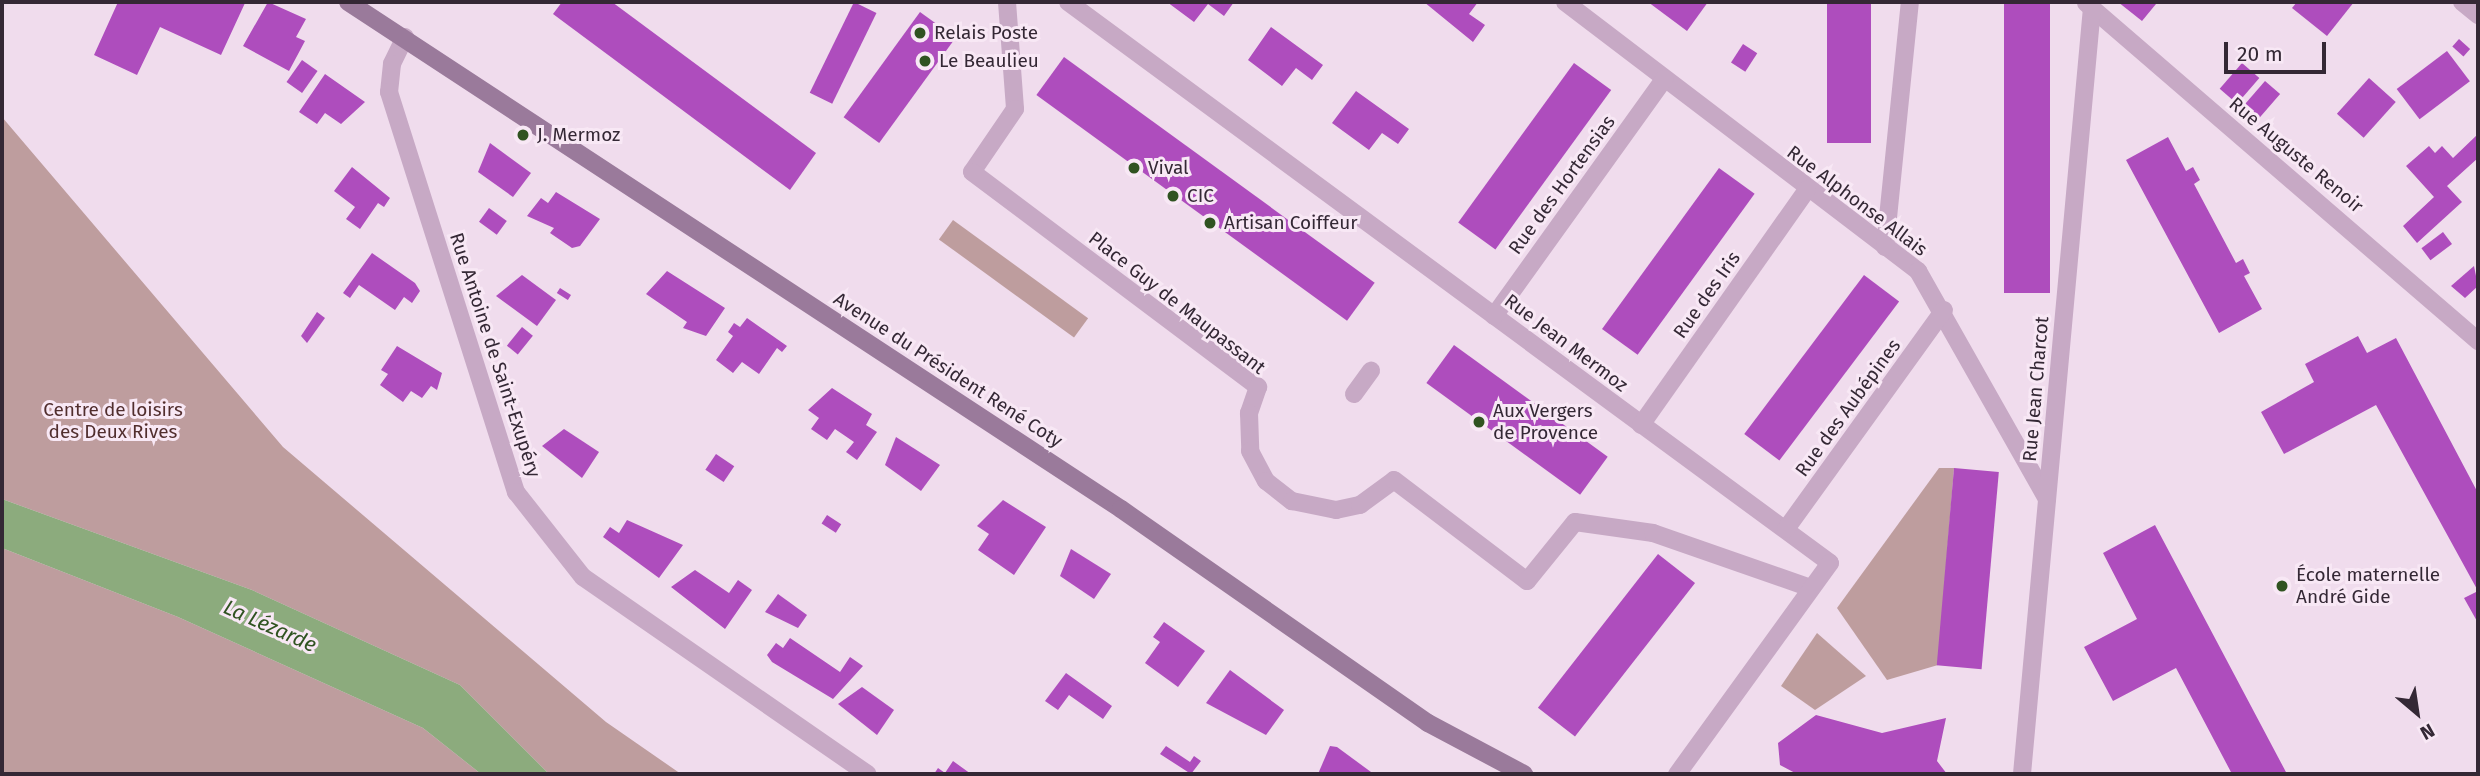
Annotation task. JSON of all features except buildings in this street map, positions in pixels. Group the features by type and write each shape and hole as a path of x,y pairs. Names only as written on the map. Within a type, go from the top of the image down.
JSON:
{"street":[{"name":"Avenue du Président René Coty","path":"348,2 1121,509 1428,723 1524,774"},
{"name":"Place Guy de Maupassant","path":"1007,2 1015,109 972,172 1258,387 1249,413 1250,451 1266,481 1292,501 1336,510 1360,505 1394,480 1527,581 1575,522 1653,533 1811,588"},
{"name":"Rue Jean Mermoz","path":"1068,2 1830,563 1677,774"},
{"name":"Rue Alphonse Allais","path":"1565,2 1807,190 1918,271 1944,310 2047,499"},
{"path":"1885,247 1910,2"},
{"path":"2462,2 2478,15"},
{"name":"Rue Auguste Renoir","path":"2089,5 2478,341"},
{"name":"Rue Jean Charcot","path":"2022,774 2089,5"},
{"name":"Rue Antoine de Saint-Exupéry","path":"405,37 392,64 389,92 516,492 583,577 868,774"},
{"name":"Rue des Hortensias","path":"1494,316 1664,79"},
{"name":"Rue des Iris","path":"1641,425 1807,190"},
{"name":"Rue des Aubépines","path":"1786,529 1944,310"},
{"path":"1354,394 1371,371"}],"green space":[{"name":"Centre de loisirs des Deux Rives","path":"2,117 283,447 606,722 681,774 549,774 460,685 252,590 2,499"},
{"path":"953,220 1088,318 1074,338 939,239"},
{"path":"1939,468 1954,468 1938,665 1887,680 1837,608"},
{"path":"2,548 178,617 423,728 481,774 2,774"},
{"path":"1817,633 1866,676 1815,710 1781,686"}],"water":[{"name":"La Lézarde","path":"2,499 252,590 460,685 549,774 481,774 423,728 178,617 2,548"}],"place":[{"name":"Relais Poste","path":"920,33"},
{"name":"Le Beaulieu","path":"925,61"},
{"name":"J. Mermoz","path":"523,135"},
{"name":"Vival","path":"1134,168"},
{"name":"CIC","path":"1173,196"},
{"name":"Artisan Coiffeur","path":"1210,223"},
{"name":"Aux Vergers de Provence","path":"1479,422"},
{"name":"École maternelle André Gide","path":"2282,586"}]}
